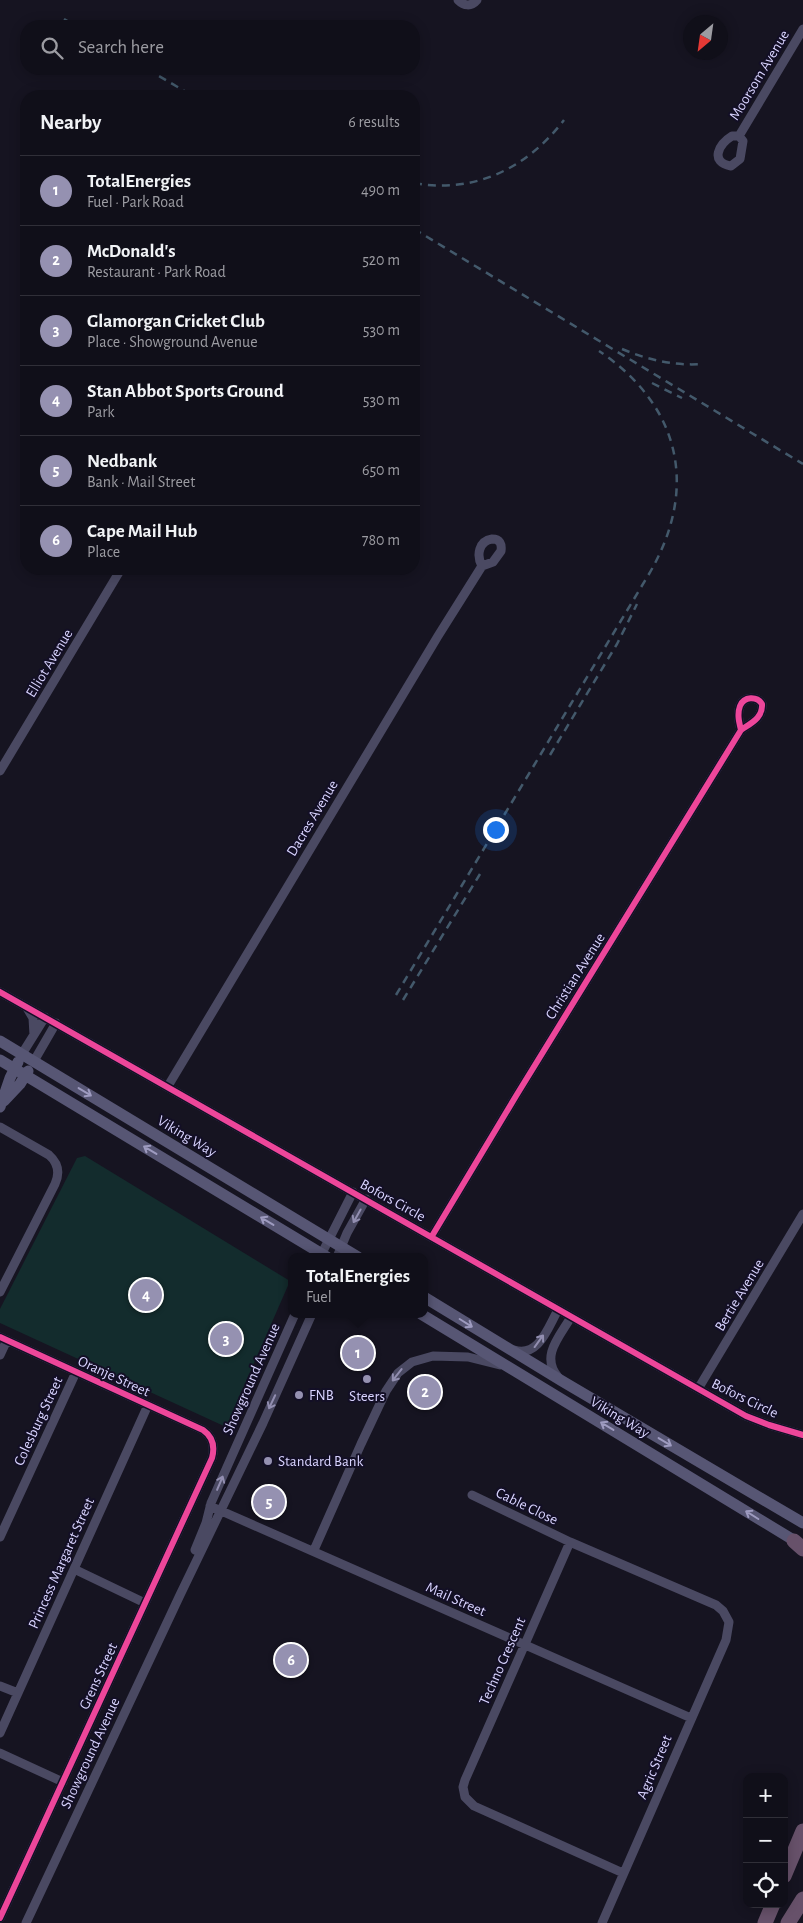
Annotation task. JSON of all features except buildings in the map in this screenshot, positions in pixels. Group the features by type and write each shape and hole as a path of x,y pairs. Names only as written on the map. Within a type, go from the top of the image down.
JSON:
{"highway":[{"path":"788,1866 803,1830"},
{"path":"788,1923 803,1899"},
{"path":"765,1923 771,1908"}],"main road":[{"name":"Viking Way","path":"0,1041 328,1239 339,1252"},
{"path":"3,1100 14,1069 22,1054"},
{"name":"Viking Way","path":"0,1060 318,1253"},
{"path":"3,1100 26,1076 34,1061"},
{"name":"Viking Way","path":"428,1299 506,1348 803,1523"},
{"name":"Viking Way","path":"428,1318 800,1545"}],"street":[{"path":"458,0 466,5 471,5 477,0"},
{"name":"Moorsom Avenue","path":"739,136 803,29"},
{"name":"Dacres Avenue","path":"168,1086 482,566"},
{"name":"Elliot Avenue","path":"0,771 117,575"},
{"name":"Christian Avenue","path":"432,1236 741,730"},
{"name":"Bofors Circle","path":"0,992 756,1421 803,1435"},
{"path":"26,1007 33,1018 34,1036"},
{"path":"22,1054 45,1017"},
{"path":"34,1061 56,1023"},
{"path":"0,1127 47,1153 55,1161 58,1170 57,1180 0,1292"},
{"path":"324,1253 328,1239 353,1192"},
{"path":"339,1252 366,1199"},
{"name":"Bertie Avenue","path":"698,1389 803,1214"},
{"path":"506,1348 522,1352 532,1349 539,1343 558,1310"},
{"path":"562,1381 551,1368 550,1357 571,1317"},
{"name":"Showground Avenue","path":"180,1595 206,1523 210,1506 292,1318"},
{"name":"Showground Avenue","path":"26,1923 220,1510 263,1423 310,1318"},
{"path":"0,1355 4,1339"},
{"name":"Oranje Street","path":"4,1339 204,1430 213,1442"},
{"path":"314,1550 386,1391 398,1374 412,1362 433,1356 478,1358 512,1369"},
{"name":"Colesburg Street","path":"0,1537 76,1372"},
{"name":"Princess Margaret Street","path":"0,1733 148,1405"},
{"name":"Grens Street","path":"0,1918 212,1458 213,1442"},
{"path":"230,1489 232,1516"},
{"name":"Cable Close","path":"472,1495 570,1542"},
{"name":"Mail Street","path":"210,1506 314,1550 691,1718"},
{"name":"Agric Street","path":"570,1542 716,1605 723,1611 730,1622 726,1640 602,1923"},
{"name":"Techno Crescent","path":"570,1542 463,1787 465,1797 474,1806 624,1873"},
{"path":"74,1569 145,1603"},
{"path":"0,1686 18,1693"},
{"path":"0,1753 63,1782"}],"green space":[{"path":"85,1156 288,1280 288,1286 226,1427 0,1323 0,1309 77,1158"}],"railway":[{"path":"157,75 183,90"},
{"path":"420,184 458,185 479,181 498,174 534,152 564,120"},
{"path":"420,233 803,464"},
{"path":"622,349 661,361 681,364 702,364"},
{"path":"396,995 649,574 665,542 674,511 677,481 674,451 664,423 648,397 627,373 599,351"},
{"path":"652,383 682,398"},
{"path":"550,755 617,644 637,604"},
{"path":"403,1000 480,874"}],"cycle path":[{"path":"432,1236 741,730 761,713 762,704 760,701 751,698 744,700 740,706 738,715 741,730"},
{"path":"0,992 746,1416 803,1435"},
{"path":"0,1337 203,1430 211,1439 213,1450 212,1458 0,1918"}],"place":[{"name":"Stan Abbot Sports Ground","path":"146,1295"},
{"name":"Glamorgan Cricket Club","path":"226,1339"},
{"name":"TotalEnergies","path":"358,1353"},
{"name":"Steers","path":"367,1379"},
{"name":"McDonald's","path":"425,1392"},
{"name":"FNB","path":"299,1395"},
{"name":"Standard Bank","path":"268,1461"},
{"name":"Nedbank","path":"269,1502"},
{"name":"Cape Mail Hub","path":"291,1660"}]}
